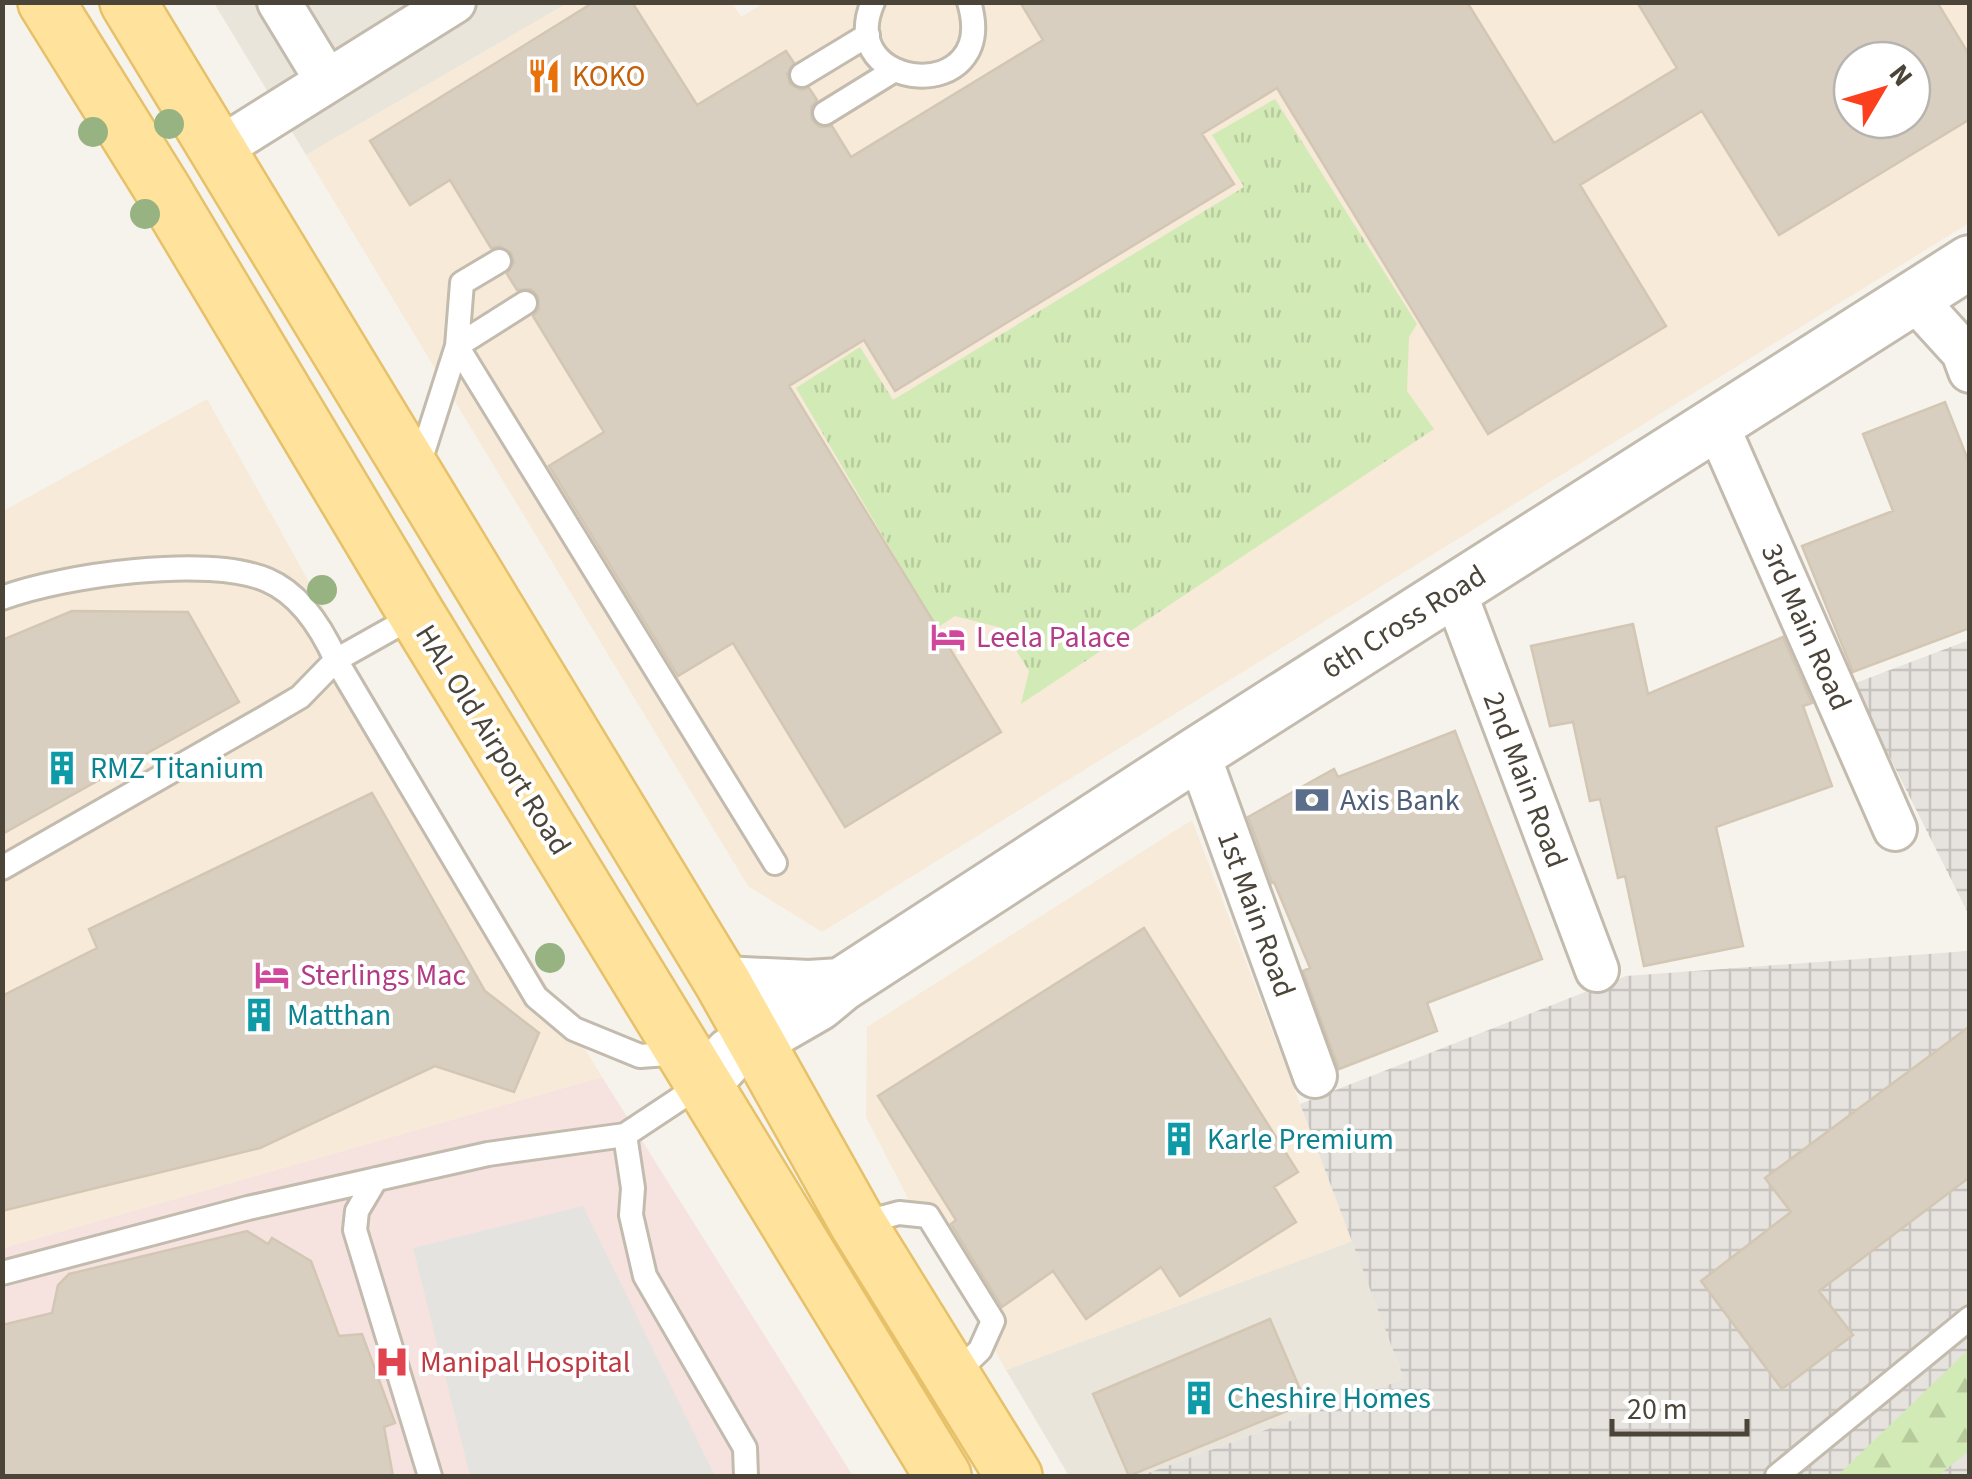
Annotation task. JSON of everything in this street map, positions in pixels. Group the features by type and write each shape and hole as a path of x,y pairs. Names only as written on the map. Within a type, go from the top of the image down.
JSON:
{"main road":[{"name":"HAL Old Airport Road","path":"46,2 943,1476"},
{"path":"128,2 723,984 858,1224 1014,1476"}],"street":[{"path":"280,2 327,82"},
{"path":"219,149 454,2"},
{"name":"6th Cross Road","path":"694,1068 731,1054 818,1004 840,985 1198,752 1970,262"},
{"path":"1912,296 1962,352 1970,371"},
{"name":"3rd Main Road","path":"1717,425 1895,829"},
{"name":"2nd Main Road","path":"1454,590 1597,970"},
{"name":"1st Main Road","path":"1198,752 1315,1076"},
{"path":"723,984 840,985"}],"lane":[{"path":"873,2 868,12 868,35 877,55 893,70 914,78 936,76 956,66 968,48 974,26 969,2"},
{"path":"802,75 868,35"},
{"path":"825,113 893,70"},
{"path":"416,475 456,346 462,283 499,261"},
{"path":"456,346 524,303"},
{"path":"456,346 776,862"},
{"path":"2,598 120,573 210,568 268,581 290,594 325,634 336,660 536,997 574,1029 640,1056 694,1068"},
{"path":"2,868 300,697 336,660 416,615"},
{"path":"2,1273 248,1208 488,1154 625,1136 694,1068"},
{"path":"625,1136 633,1188 631,1214 645,1276 745,1448 746,1476"},
{"path":"376,1180 357,1211 355,1230 430,1476"},
{"path":"1777,1476 1970,1318"}],"shaded area":[{"name":"Leela Palace","path":"765,2 1969,3 1969,223 822,932 748,886 306,155 568,3 732,3 741,17"},
{"path":"214,3 568,3 306,155"},
{"name":"Sterlings Mac","path":"207,399 382,713 602,1077 3,1248 3,511"},
{"path":"1969,640 1969,915 1853,684"},
{"path":"1192,820 1352,1241 1006,1370 866,1117 867,1027"},
{"path":"1969,951 1969,1476 1140,1476 1404,1379 1300,1104 1626,976"},
{"name":"Manipal Hospital","path":"602,1077 853,1476 3,1476 3,1248"},
{"path":"583,1206 715,1476 470,1476 413,1248"},
{"path":"1352,1241 1404,1379 1140,1476 1069,1476 1006,1370"}],"green space":[{"path":"1275,99 1417,324 1409,337 1407,391 1434,429 1021,704 1029,671 1002,628 955,616 937,628 796,388 860,347 893,400 1244,187 1212,135"},
{"path":"1969,1349 1969,1451 1938,1476 1837,1476"}],"building":[{"path":"594,2 632,2 697,105 786,51 794,63 787,74 790,84 801,90 809,88 817,100 811,107 812,120 819,127 832,126 851,157 1043,40 1020,2 1467,2 1554,143 1677,68 1637,2 1937,2 1970,56 1970,119 1779,235 1702,111 1580,185 1666,326 1488,434 1277,88 1202,134 1234,184 895,391 864,340 789,386 1001,732 845,827 733,643 678,676 549,466 604,432 533,316 539,309 538,296 531,289 517,290 507,274 514,262 511,253 500,246 491,248 450,180 410,205 370,141"},
{"path":"1945,402 1970,465 1970,628 1853,672 1802,546 1893,511 1863,434"},
{"name":"RMZ Titanium","path":"72,611 188,612 239,702 2,834 2,640"},
{"path":"1633,624 1648,694 1783,637 1812,703 1803,706 1832,786 1716,827 1743,946 1644,966 1625,876 1618,878 1600,799 1590,801 1573,722 1550,726 1531,646"},
{"path":"1455,731 1542,959 1427,1003 1437,1031 1339,1069 1303,971 1310,968 1248,817 1334,769 1338,777"},
{"name":"Sterlings Mac","path":"372,793 485,991 539,1033 514,1092 435,1066 260,1148 2,1211 2,996 97,948 89,929"},
{"name":"Karle Premium","path":"1144,928 1298,1172 1274,1187 1296,1222 1180,1296 1161,1267 1086,1319 1053,1271 1002,1307 951,1224 956,1220 878,1096"},
{"path":"1970,1026 1970,1177 1819,1291 1853,1335 1782,1389 1701,1281 1791,1212 1765,1178"},
{"path":"247,1231 268,1244 272,1238 311,1261 339,1336 362,1334 395,1423 384,1427 393,1476 2,1476 2,1325 52,1313 58,1285 69,1274"},
{"name":"Cheshire Homes","path":"1270,1319 1306,1403 1129,1476 1093,1394"}],"place":[{"name":"KOKO","path":"544,76"},
{"name":"Leela Palace","path":"948,637"},
{"name":"RMZ Titanium","path":"62,768"},
{"name":"Axis Bank","path":"1312,800"},
{"name":"Sterlings Mac","path":"272,975"},
{"name":"Matthan","path":"259,1015"},
{"name":"Karle Premium","path":"1179,1139"},
{"name":"Manipal Hospital","path":"392,1362"},
{"name":"Cheshire Homes","path":"1199,1398"}]}
